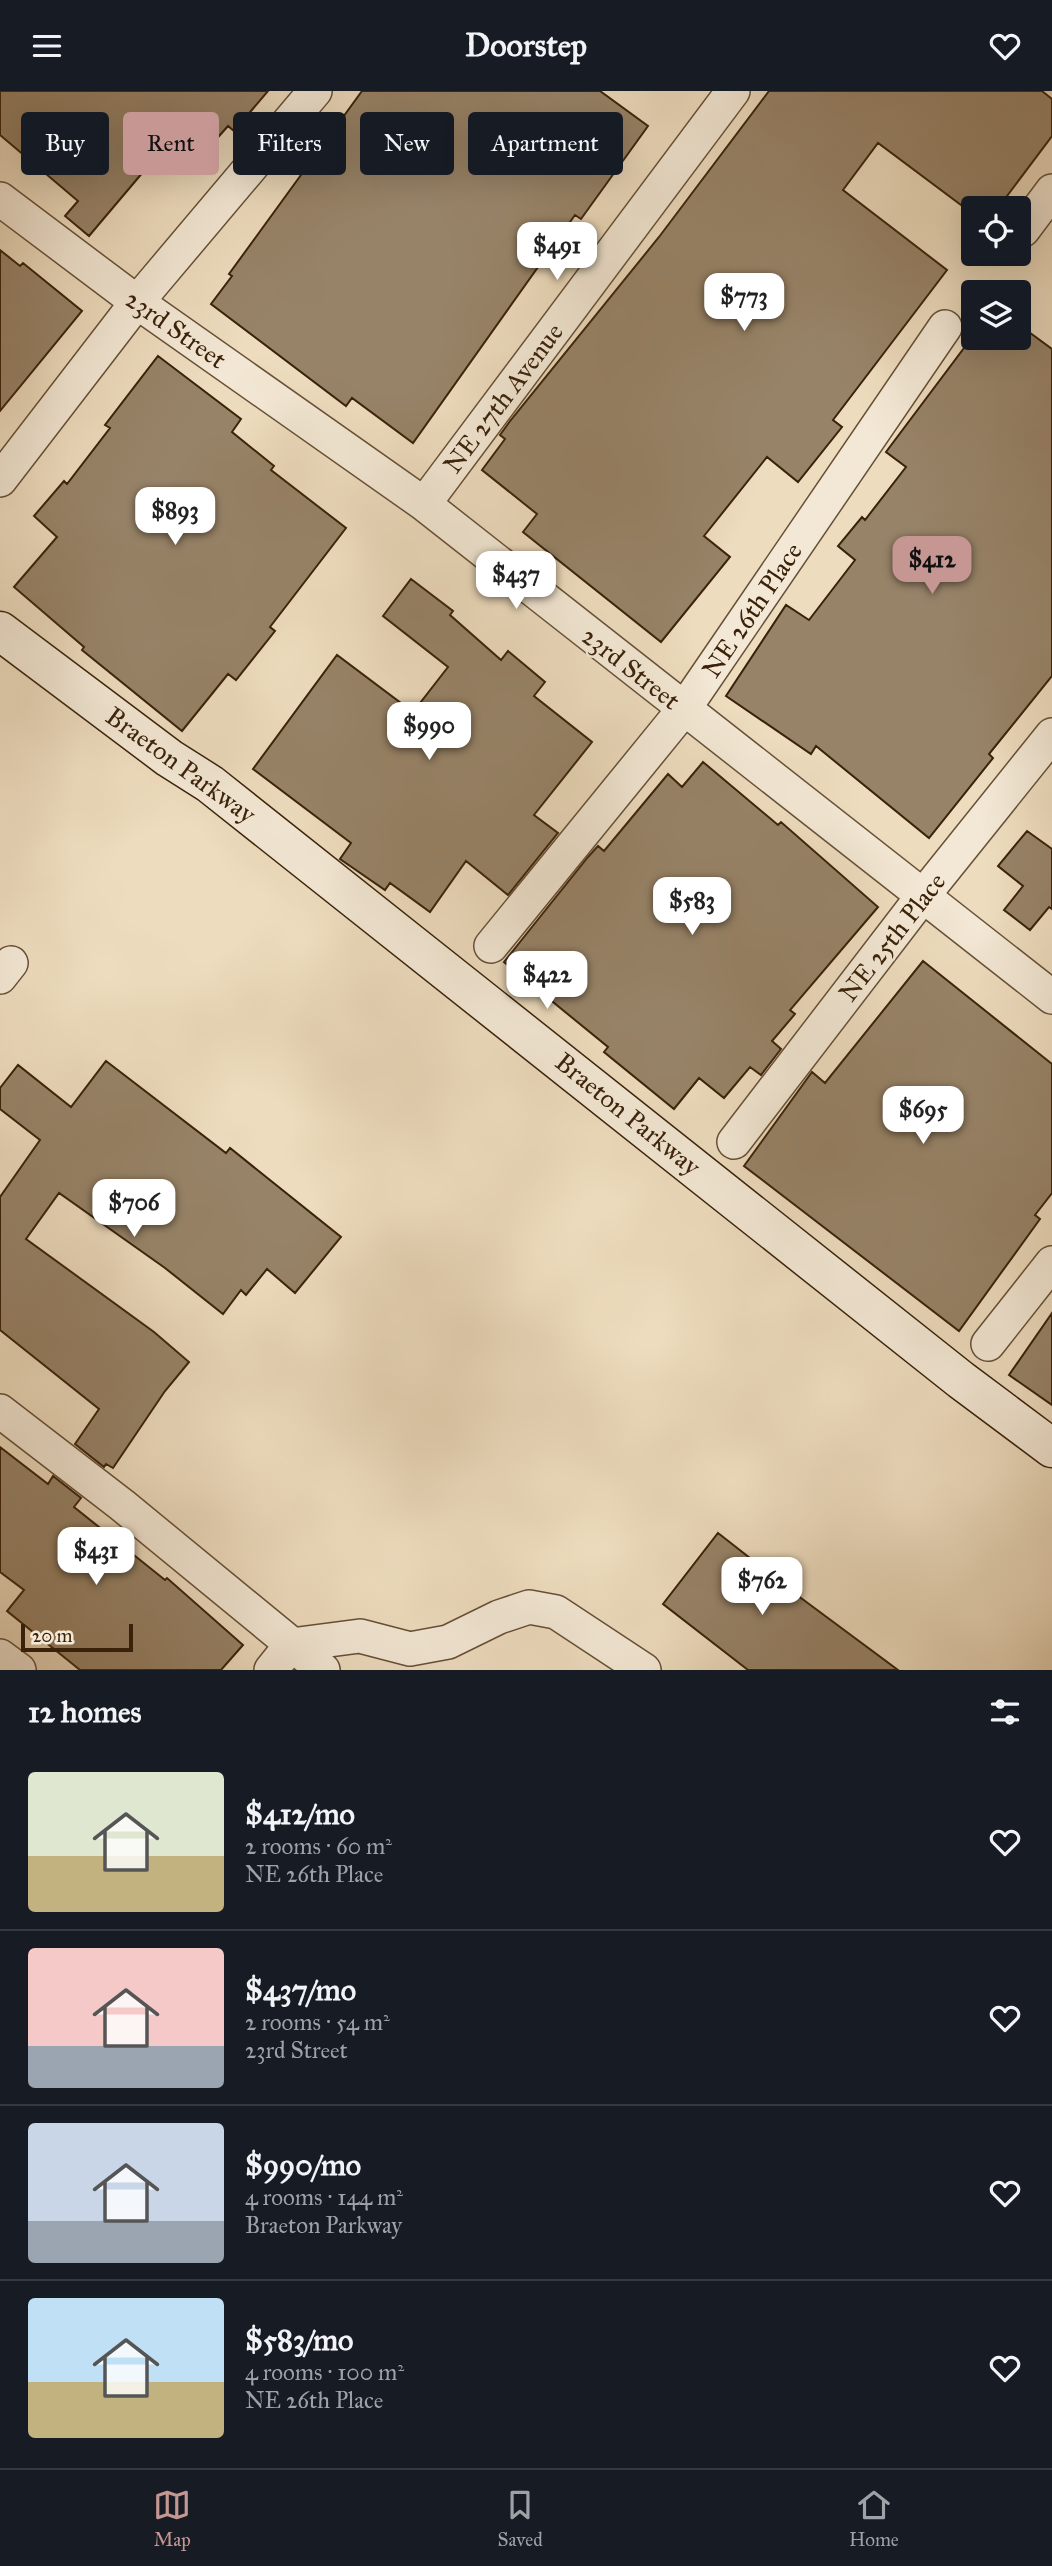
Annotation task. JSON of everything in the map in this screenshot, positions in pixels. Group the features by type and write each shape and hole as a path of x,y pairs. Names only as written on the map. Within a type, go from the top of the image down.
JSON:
{"street":[{"path":"0,480 137,302 315,91"},
{"name":"NE 27th Avenue","path":"424,504 723,95"},
{"path":"1031,219 1052,191"},
{"name":"23rd Street","path":"0,199 137,302 424,504 1052,997"},
{"name":"NE 26th Place","path":"491,946 684,709 945,327"},
{"name":"Braeton Parkway","path":"0,631 169,758 210,784 961,1380 1052,1448"},
{"name":"NE 25th Place","path":"734,1142 922,897 1052,735"},
{"path":"988,1344 1052,1263"},
{"path":"0,1411 122,1505 281,1658 323,1670"},
{"path":"281,1658 360,1636 410,1649 448,1642 499,1617 529,1607 556,1612 644,1670"},
{"path":"0,1656 19,1670"}],"building":[{"path":"0,91 268,91 250,112 233,112 233,130 228,126 219,136 219,112 123,112 123,175 141,175 89,236 65,216 78,201 47,175 109,175 109,112 21,112 21,153 0,135"},
{"path":"362,91 600,91 648,126 623,161 623,112 468,112 468,175 613,175 581,219 575,215 413,443 352,398 346,406 211,304 232,276 229,274 301,175 346,175 346,113"},
{"path":"769,91 1042,91 1052,99 1052,136 1007,196 961,196 961,205 878,143 843,190 947,270 833,420 842,427 798,482 767,457 704,536 730,557 661,642 523,532 537,514 482,470 505,439 500,435 510,421 659,237"},
{"path":"0,250 20,266 23,263 82,311 0,411"},
{"path":"1031,334 1052,349 1052,676 989,754 993,758 929,838 816,746 811,754 726,696 786,605 809,620 855,560 838,546 862,517 865,520 906,467 886,452 962,350 1031,350"},
{"path":"158,356 241,419 232,432 274,466 271,470 346,528 270,627 275,631 236,680 228,674 182,731 82,650 84,647 14,587 57,537 34,516 64,481 67,484 110,428 105,425"},
{"path":"411,579 453,611 450,615 501,660 508,651 545,682 534,696 592,742 534,815 558,833 508,895 466,861 430,912 390,883 385,890 340,859 351,843 253,769 337,655 413,712 448,667 383,616"},
{"path":"703,762 778,825 781,822 878,907 790,1010 795,1014 772,1041 781,1049 761,1075 750,1067 724,1098 699,1078 674,1109 604,1052 608,1047 504,962 588,857 598,846 604,851 668,774 682,787"},
{"path":"1027,831 1052,849 1052,909 1049,907 1030,930 1004,910 1023,886 998,866"},
{"path":"923,961 1052,1064 1052,1193 1035,1215 1040,1219 959,1331 744,1166 812,1072 825,1083"},
{"path":"106,1061 226,1153 230,1148 341,1237 295,1293 267,1269 246,1295 241,1290 223,1314 165,1268 59,1193 26,1239 154,1332 189,1362 165,1391 113,1468 106,1464 104,1467 75,1444 99,1409 0,1330 0,1197 40,1140 0,1109 0,1088 18,1065 71,1107"},
{"path":"1052,1313 1052,1405 1009,1375"},
{"path":"0,1447 48,1484 53,1476 81,1498 74,1507 165,1580 167,1578 243,1645 221,1670 80,1670 7,1611 24,1590 0,1572"},
{"path":"718,1533 898,1670 748,1670 663,1604"}]}
